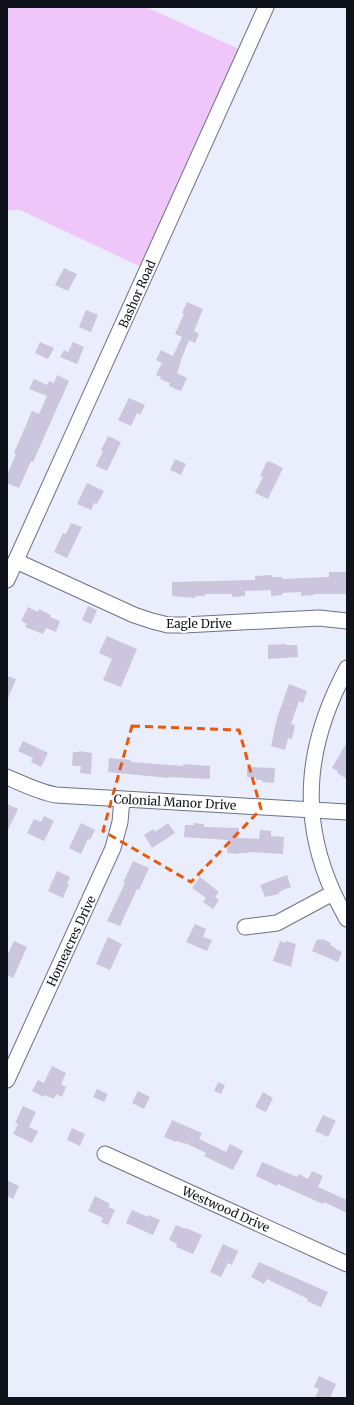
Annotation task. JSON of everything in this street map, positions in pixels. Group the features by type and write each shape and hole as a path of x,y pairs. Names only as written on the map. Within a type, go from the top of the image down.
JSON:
{"street":[{"name":"Bashor Road","path":"7,580 266,7"},
{"name":"Eagle Drive","path":"16,561 134,615 168,624 206,624 319,618 347,621"},
{"path":"347,668 326,711 317,739 312,765 310,789 311,810 319,855 333,893 347,919"},
{"name":"Colonial Manor Drive","path":"7,777 45,793 67,796 347,812"},
{"name":"Homeacres Drive","path":"7,1080 113,848 120,822 122,799"},
{"path":"245,927 276,923 333,893"},
{"name":"Westwood Drive","path":"105,1154 347,1264"}],"highlighted area":[{"path":"132,726 239,730 261,809 191,882 103,831"}],"shaded area":[{"path":"7,7 146,7 241,50 141,267 20,210 7,210"}],"building":[{"path":"64,268 77,274 68,291 55,285"},
{"path":"187,302 203,309 194,331 199,334 195,343 189,340 177,373 187,378 181,391 169,386 170,383 160,379 161,377 156,375 162,363 156,360 161,350 173,356 182,337 175,334 184,314 182,313"},
{"path":"86,310 98,315 91,332 79,327"},
{"path":"40,342 54,348 48,359 35,353"},
{"path":"73,342 84,347 77,364 60,357 64,350 68,352"},
{"path":"57,375 69,381 33,462 31,461 19,488 7,483 7,475 16,454 14,453 32,411 39,414 47,396 29,389 34,379 47,385 49,381 54,383"},
{"path":"129,398 145,405 140,415 137,413 131,426 118,420"},
{"path":"108,436 121,442 107,471 96,466 103,451 101,450"},
{"path":"175,459 186,464 181,475 170,470"},
{"path":"267,461 283,468 268,499 255,493 263,477 260,476"},
{"path":"87,483 104,491 97,504 94,503 91,510 77,504"},
{"path":"71,523 82,527 67,558 54,552 63,533 66,534"},
{"path":"329,572 347,572 347,594 314,594 301,596 301,592 282,593 282,595 271,596 271,590 245,591 245,596 232,597 232,594 205,594 205,596 195,596 195,598 172,596 172,582 255,580 255,576 272,575 272,577 282,577 282,579 329,577"},
{"path":"88,606 97,610 91,624 82,620"},
{"path":"28,607 38,612 39,609 51,615 50,617 60,621 56,632 46,628 43,634 25,627 27,624 21,621"},
{"path":"107,636 137,649 121,687 103,680 112,659 99,653"},
{"path":"268,645 297,645 298,657 268,659"},
{"path":"7,676 16,679 7,701"},
{"path":"289,684 307,691 303,703 299,701 291,724 295,725 292,739 288,738 285,750 271,746 277,718"},
{"path":"23,741 48,753 41,767 31,762 33,758 18,751"},
{"path":"347,742 347,779 332,768"},
{"path":"79,751 92,753 91,774 80,773 81,766 72,766 73,752"},
{"path":"109,758 131,760 131,762 183,766 183,764 210,766 210,779 169,778 108,772"},
{"path":"247,767 275,768 274,783 262,782 263,780 256,780 256,778 247,777"},
{"path":"7,804 18,809 7,832"},
{"path":"44,816 54,821 44,841 27,833 34,819 41,822"},
{"path":"81,823 95,830 90,840 88,839 81,854 69,848"},
{"path":"168,823 175,833 152,848 144,835 153,829 155,832"},
{"path":"194,823 204,824 204,827 239,828 238,838 259,839 260,830 271,831 271,836 284,837 283,854 248,852 239,854 227,853 228,840 184,837 185,825 194,825"},
{"path":"133,861 149,868 139,890 137,889 120,926 107,921 125,883 123,883"},
{"path":"57,871 70,877 67,883 69,884 63,898 48,891"},
{"path":"287,875 291,887 283,890 278,893 279,894 265,897 260,885"},
{"path":"200,877 219,892 215,897 219,900 213,909 203,902 206,898 192,888"},
{"path":"195,924 206,929 203,937 212,940 207,951 186,942"},
{"path":"108,937 122,944 110,970 96,964"},
{"path":"317,939 322,939 331,943 330,945 342,952 338,962 312,951"},
{"path":"14,941 27,947 13,978 7,975 7,956"},
{"path":"280,941 296,944 291,967 273,961"},
{"path":"52,1066 66,1073 61,1084 66,1087 62,1097 56,1094 54,1099 45,1095 44,1097 32,1091 38,1080 44,1083"},
{"path":"218,1082 225,1085 221,1094 214,1091"},
{"path":"97,1089 108,1094 104,1102 93,1097"},
{"path":"138,1091 150,1097 144,1109 132,1103"},
{"path":"263,1092 273,1098 266,1112 255,1107"},
{"path":"23,1106 36,1112 29,1127 38,1131 32,1143 13,1134 18,1124 15,1123"},
{"path":"323,1115 336,1121 328,1137 315,1131"},
{"path":"172,1120 202,1133 199,1139 226,1152 230,1144 243,1151 233,1170 204,1156 206,1153 185,1143 176,1142 164,1137"},
{"path":"72,1128 85,1134 80,1146 67,1140"},
{"path":"262,1162 297,1177 299,1174 308,1179 312,1171 323,1176 318,1187 347,1200 347,1213 324,1202 323,1204 256,1176"},
{"path":"7,1180 19,1186 13,1199 7,1196"},
{"path":"95,1196 110,1204 108,1207 115,1210 108,1225 101,1222 103,1218 88,1211"},
{"path":"132,1210 148,1217 149,1215 160,1220 153,1235 126,1223"},
{"path":"176,1225 202,1235 193,1254 176,1247 177,1244 169,1240"},
{"path":"223,1244 238,1251 232,1265 228,1263 221,1277 210,1272"},
{"path":"259,1262 328,1292 321,1307 267,1279 264,1284 251,1277"},
{"path":"319,1376 336,1384 330,1398 315,1398 319,1389 314,1387"}]}
